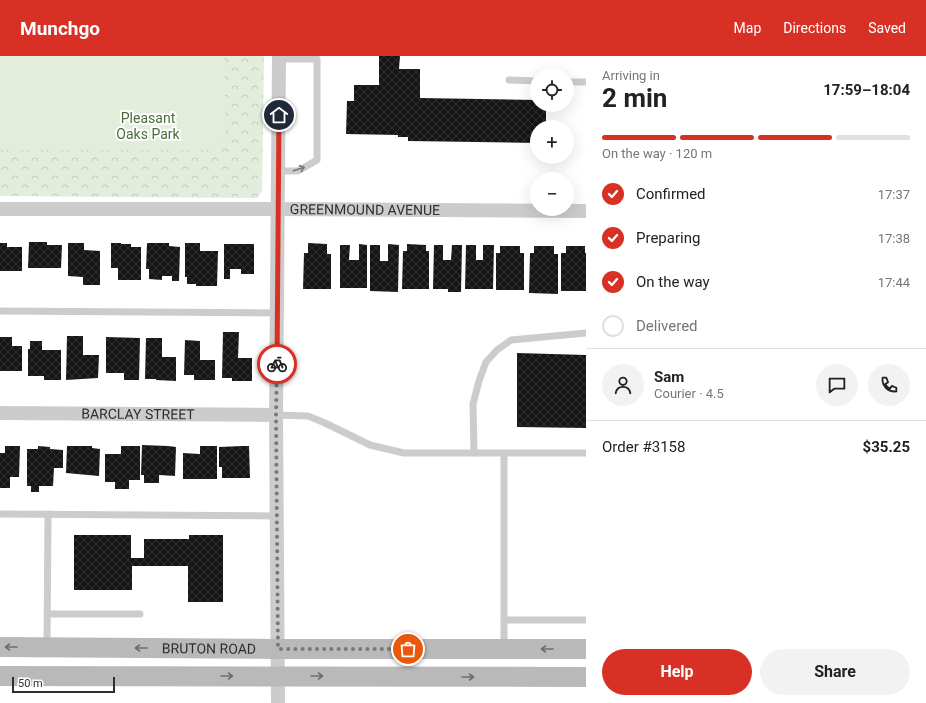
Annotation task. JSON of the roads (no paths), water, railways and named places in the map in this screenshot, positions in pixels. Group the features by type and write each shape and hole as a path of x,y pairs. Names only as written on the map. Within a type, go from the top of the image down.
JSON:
{"main road":[{"name":"BRUTON ROAD","path":"0,647 586,649"},
{"path":"504,649 504,677"},
{"name":"BRUTON ROAD","path":"0,676 586,677"}],"street":[{"path":"278,703 276,415 279,57"},
{"name":"GREENMOUND AVENUE","path":"0,209 586,211"},
{"name":"BARCLAY STREET","path":"0,413 276,415"}],"lane":[{"path":"278,171 298,171 317,160 317,59 279,57"},
{"path":"509,80 530,81"},
{"path":"574,82 586,82"},
{"path":"0,310 278,313"},
{"path":"474,454 473,404 486,362 497,350 511,340 586,333"},
{"path":"276,415 308,416 370,445 404,453 586,453"},
{"path":"504,453 504,649"},
{"path":"0,514 277,516"},
{"path":"47,648 48,514"},
{"path":"48,614 140,614"},
{"path":"504,620 586,620"}],"park label":[{"name":"Pleasant Oaks Park","path":"148,126"}]}
